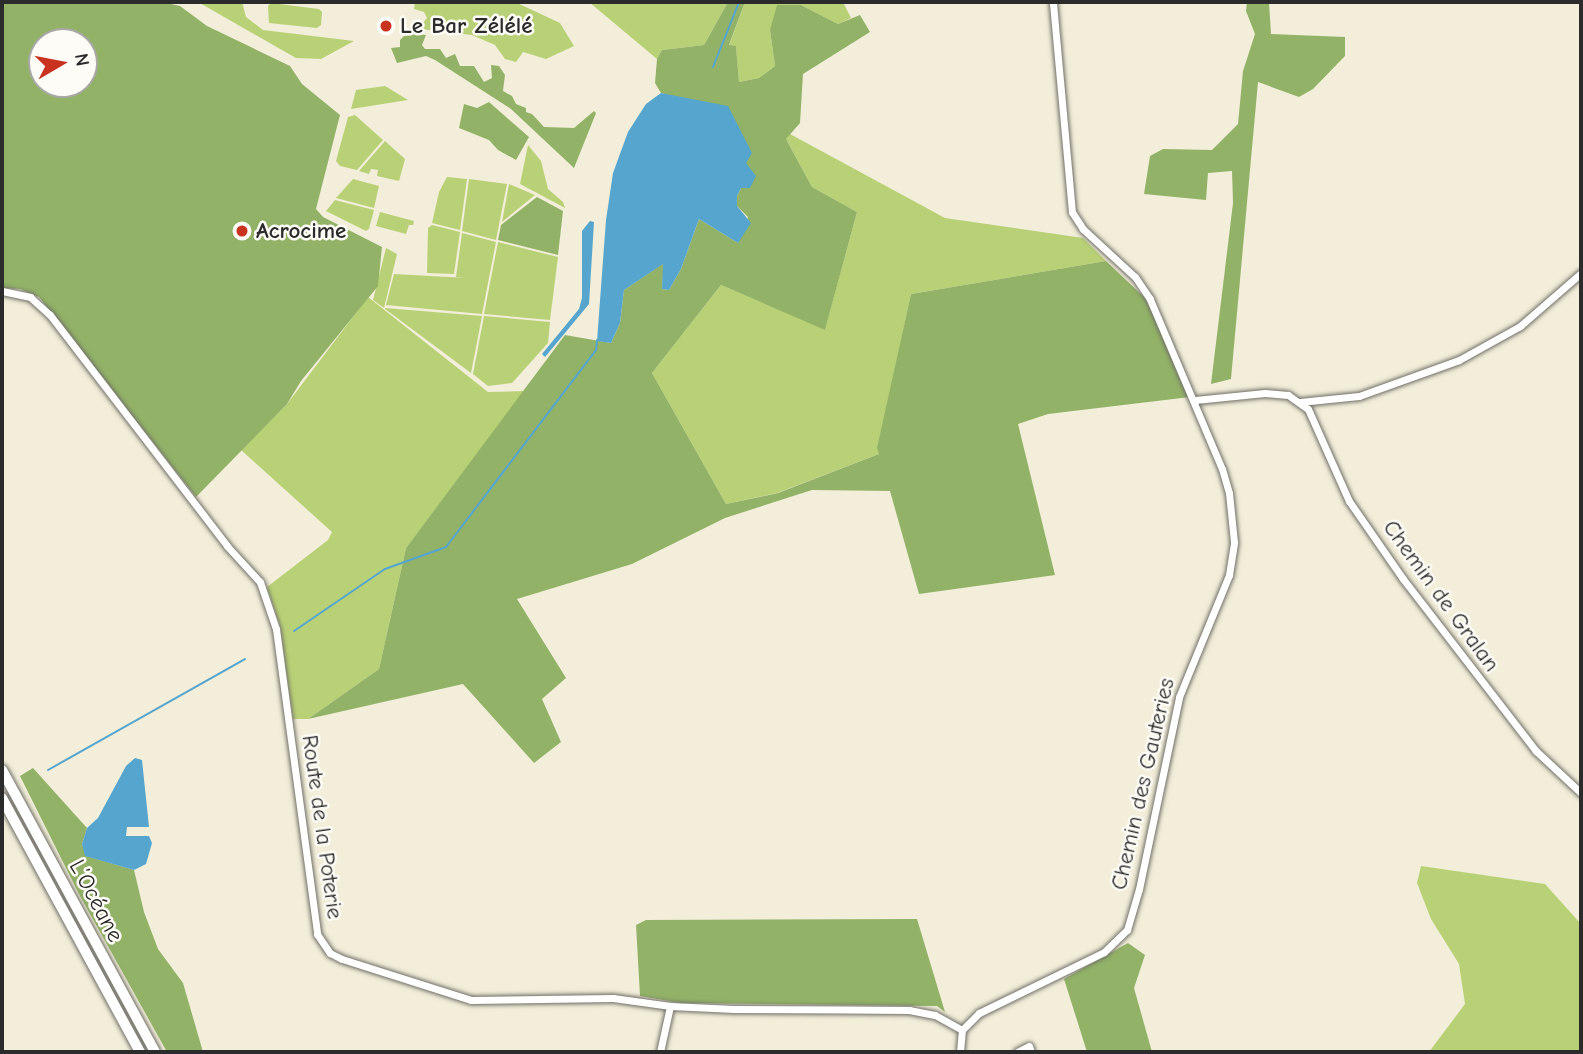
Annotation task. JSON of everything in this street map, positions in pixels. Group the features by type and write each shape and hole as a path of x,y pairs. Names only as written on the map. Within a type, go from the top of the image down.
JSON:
{"highway":[{"name":"L’Océane","path":"2,770 155,1052"},
{"name":"L’Océane","path":"2,798 140,1052"}],"street":[{"name":"Chemin des Gauteries","path":"962,1030 979,1013 1104,952 1117,942 1133,916 1179,697 1233,560 1234,531 1229,493 1195,400 1150,299 1135,277 1083,229 1072,212 1053,2"},
{"path":"1195,400 1265,393 1288,396 1300,402 1359,396 1459,360 1520,326 1581,273"},
{"name":"Route de la Poterie","path":"2,291 30,297 50,314 219,536 260,582 276,629 317,934 322,945 342,959 458,999 613,998 670,1006 909,1010 934,1015 962,1030"},
{"name":"Chemin de Gralan","path":"1300,402 1317,423 1349,501 1404,579 1536,751 1581,793"},
{"path":"660,1052 670,1006"},
{"path":"960,1052 962,1030"},
{"path":"1017,1052 1029,1046 1031,1052"}],"green space":[{"path":"2,2 162,2 180,6 207,26 290,66 302,84 340,115 316,209 323,217 382,247 378,286 301,381 287,404 196,497 39,297 20,289 2,288"},
{"path":"198,2 242,2 246,17 263,30 354,41 321,59 296,58"},
{"path":"415,2 515,2 560,23 574,46 546,59 523,52 516,62 505,59 495,45 472,35 412,28 412,24 421,25 427,18 424,12 414,9"},
{"path":"589,2 728,2 704,45 662,50 657,59"},
{"path":"728,2 745,2 729,45 736,46 739,82 759,78 775,66 770,30 777,5 801,5 838,24 860,15 870,32 803,74 800,123 786,139 812,187 857,212 825,330 721,285 652,373 726,504 778,493 879,454 877,448 911,294 1106,261 1145,298 1190,397 1048,414 1018,424 1055,575 919,594 890,491 812,490 725,518 632,564 517,599 566,678 542,699 561,742 534,763 463,684 308,719 379,669 406,548 565,335 611,343 620,323 624,290 664,263 662,289 669,290 681,269 699,219 738,243 748,217 737,206 737,196 741,188 682,99 661,93 655,83 657,59 662,50 704,45"},
{"path":"745,2 843,2 851,18 838,24 801,5 770,30 775,66 759,78 739,82 736,47 729,46"},
{"path":"1247,2 1269,2 1271,34 1345,37 1345,56 1313,89 1299,97 1258,82 1231,379 1211,384 1233,203 1232,171 1208,173 1206,200 1144,194 1150,156 1163,149 1212,150 1238,124 1243,71 1255,34 1246,11"},
{"path":"271,3 319,9 322,12 321,25 317,28 269,23 268,6"},
{"path":"426,35 422,45 425,49 440,49 446,58 455,54 460,66 474,66 484,82 492,78 491,65 499,66 505,75 503,91 512,96 516,104 526,108 526,112 532,114 544,127 574,128 594,111 596,113 574,168 511,109 435,60 426,56 397,63 391,48 400,47 400,40 404,36"},
{"path":"385,86 408,100 351,109 356,90"},
{"path":"489,102 529,137 516,160 498,150 489,140 459,128 464,104 477,108"},
{"path":"355,115 383,140 357,170 340,166 336,161 348,117"},
{"path":"790,134 945,218 1083,238 1106,261 911,294 878,448 879,454 777,493 726,504 652,373 721,285 825,329 857,212 812,187 786,139"},
{"path":"385,141 405,159 399,181 377,176 378,170 371,169 369,174 359,171"},
{"path":"528,145 541,161 548,189 563,202 565,208 520,184"},
{"path":"447,177 467,179 460,230 432,223 439,192"},
{"path":"353,179 379,186 374,208 336,198"},
{"path":"469,179 507,184 496,240 462,231"},
{"path":"509,184 535,195 502,222"},
{"path":"537,197 563,211 558,255 498,240 501,225"},
{"path":"335,200 374,210 369,229 366,231 326,211"},
{"path":"380,212 414,221 413,225 409,225 406,234 376,226"},
{"path":"432,225 460,232 454,274 427,273 428,228"},
{"path":"462,233 496,242 482,314 386,305 394,274 467,278 456,277"},
{"path":"498,242 558,257 550,320 484,314"},
{"path":"386,248 397,254 384,308 373,300"},
{"path":"368,297 488,392 524,391 406,548 379,669 308,719 293,719 280,626 267,587 328,540 332,532 241,450 287,404"},
{"path":"385,309 482,316 471,373"},
{"path":"484,316 550,322 548,343 512,383 488,386 473,374"},
{"path":"33,768 87,828 82,844 86,856 134,870 144,912 158,949 183,983 203,1052 167,1052 80,896 20,776"},
{"path":"1421,866 1545,884 1581,924 1581,1052 1429,1052 1465,1004 1459,964 1431,919 1417,883"},
{"path":"917,919 945,1012 937,1006 681,1003 640,996 636,925 646,920"},
{"path":"1128,943 1145,955 1134,988 1152,1052 1087,1052 1064,979"}],"water":[{"path":"661,93 728,106 752,153 746,163 756,176 750,188 741,188 737,196 737,206 751,223 738,243 699,219 681,269 669,290 662,289 663,264 624,290 620,323 611,343 597,341 606,220 613,173 628,132 646,104"},
{"path":"590,221 594,222 589,304 545,357 542,354 579,309 582,298 582,231"},
{"path":"135,758 142,760 149,827 127,827 126,836 149,836 152,843 146,864 134,870 85,856 82,844 87,828 98,818 126,766"}],"waterway":[{"path":"713,67 739,2"},
{"path":"294,631 385,569 446,547 596,350 597,340"},
{"path":"48,770 245,659"}],"place":[{"name":"Le Bar Zélélé","path":"386,26"},
{"name":"Acrocime","path":"242,231"}]}
